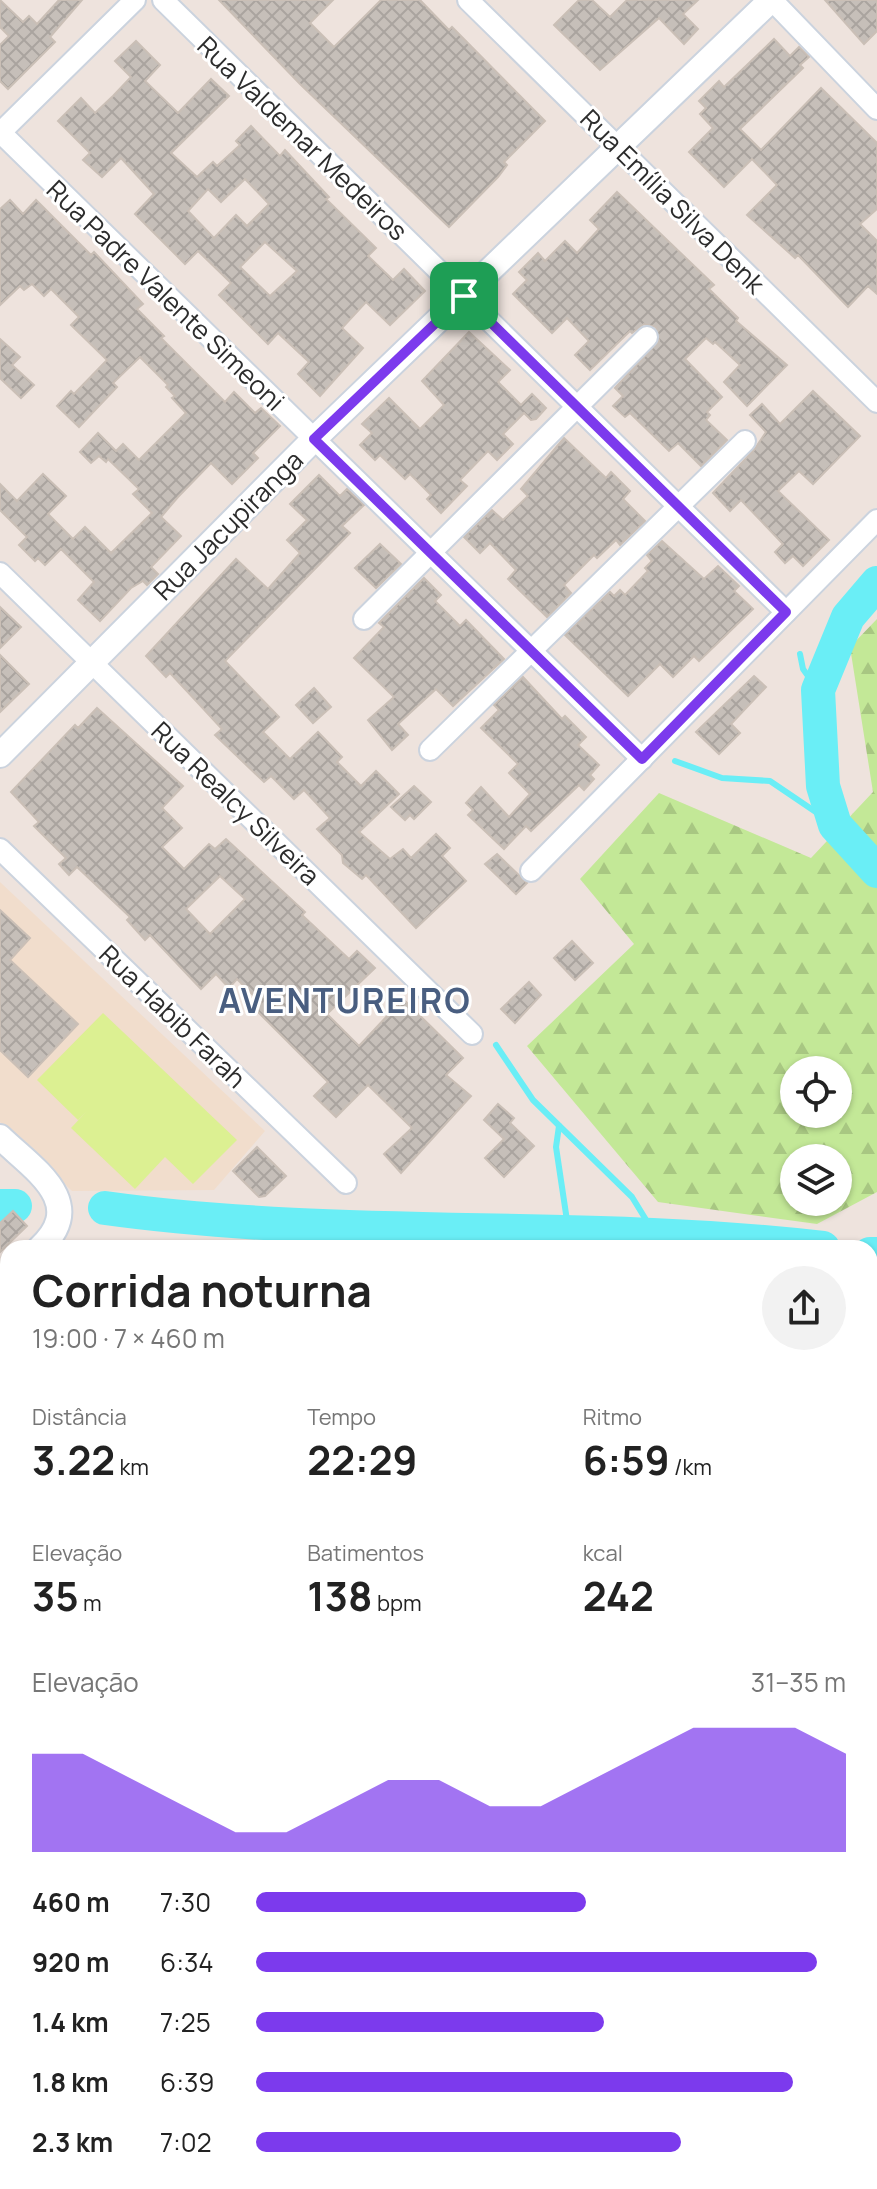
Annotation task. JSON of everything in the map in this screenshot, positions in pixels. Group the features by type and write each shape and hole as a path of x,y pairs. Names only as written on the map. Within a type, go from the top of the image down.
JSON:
{"street":[{"path":"0,132 135,0"},
{"name":"Rua Valdemar Medeiros","path":"163,0 786,612"},
{"name":"Rua Emília Silva Denk","path":"468,0 877,402"},
{"path":"772,0 877,109"},
{"name":"Rua Jacupiranga","path":"0,755 314,439 772,0"},
{"name":"Rua Padre Valente Simeoni","path":"0,132 642,759"},
{"path":"364,619 647,337"},
{"path":"430,750 745,441"},
{"path":"531,871 877,520"},
{"name":"Rua Realcy Silveira","path":"0,573 472,1034"},
{"name":"Rua Habib Farah","path":"0,849 346,1183"},
{"path":"0,1137 55,1192 61,1207 55,1230 47,1240"}],"shaded area":[{"path":"0,882 265,1131 214,1190 72,1191 0,1122"}],"green space":[{"path":"877,619 877,1192 852,1205 852,1144 780,1144 780,1216 832,1216 817,1224 658,1202 527,1046 634,944 580,879 659,793 811,858 873,792 850,647"},
{"path":"103,1013 237,1140 193,1184 165,1157 135,1189 71,1128 87,1111 78,1120 37,1080"}],"building":[{"path":"0,0 23,22 29,16 37,24 59,0 82,0 50,37 55,42 8,89 0,81 0,45 9,36 0,27"},
{"path":"219,0 333,0 310,23 334,47 381,0 420,0 449,30 452,27 545,121 504,162 507,165 498,177 449,227 300,84"},
{"path":"579,0 592,0 610,17 627,0 698,0 683,14 698,29 684,44 659,18 600,70 554,25"},
{"path":"825,0 877,0 877,31 864,44"},
{"path":"774,39 790,56 799,47 809,57 800,65 803,68 740,129 761,150 821,88 877,143 877,209 860,224 877,241 877,294 868,286 848,307 798,255 795,258 747,215 777,185 752,159 724,187 689,152 713,128 700,114 706,108 699,101 719,81 724,87"},
{"path":"136,41 160,65 145,81 178,113 211,79 229,96 171,153 197,177 213,162 217,166 240,145 236,141 251,126 280,156 285,150 329,197 326,199 376,248 368,256 393,280 404,269 425,291 390,325 366,302 342,328 363,348 320,396 298,374 309,362 278,333 268,344 219,295 231,283 198,251 185,264 135,214 154,194 121,158 102,177 83,160 90,153 58,121 81,98 95,113 113,96 131,77 115,61","holes":["245,179 269,204 247,226 236,215 214,238 188,211 208,189 221,202","265,242 297,271 270,296 240,267"]},
{"path":"617,192 714,285 709,289 738,318 736,321 787,365 747,406 724,382 740,365 715,342 713,344 706,338 685,359 722,397 707,412 710,415 706,420 727,440 701,466 678,443 669,451 630,413 625,417 613,406 623,396 615,388 659,341 656,327 644,324 632,333 630,331 590,370 575,355 589,341 567,318 552,333 513,294 527,280 519,272 538,253 545,261 565,241 577,253 599,229 590,220"},
{"path":"10,200 23,214 36,200 91,255 94,252 143,304 137,309 164,336 161,338 225,402 234,392 255,413 261,408 280,426 253,453 258,458 232,484 211,463 178,497 161,517 181,536 151,567 158,574 147,585 143,581 131,588 100,621 78,600 94,582 61,549 45,565 38,558 35,561 19,545 27,537 0,510 0,484 17,501 43,474 66,496 48,514 73,539 85,527 111,553 152,513 133,494 139,489 108,459 106,462 99,456 91,463 80,452 98,433 116,451 123,444 139,460 186,413 172,398 175,396 166,387 168,385 140,357 113,383 117,387 79,427 57,406 71,391 74,394 107,360 71,325 79,317 51,289 44,296 32,284 24,290 20,286 0,305 0,209"},
{"path":"469,332 510,370 498,382 521,405 532,394 546,408 536,419 531,420 524,413 503,434 513,444 497,460 488,451 460,480 467,486 441,513 427,499 431,495 410,474 405,479 380,455 375,460 360,445 372,433 362,424 389,398 420,429 444,405 422,381"},
{"path":"0,339 20,357 12,365 34,385 21,398 0,378"},
{"path":"813,391 860,436 813,484 799,471 778,491 829,540 803,566 793,556 785,563 775,552 783,544 741,500 730,511 713,493 754,450 766,432 750,415 762,404 780,424"},
{"path":"564,438 606,478 611,472 630,491 623,499 645,521 620,545 616,540 597,558 594,555 564,585 571,593 547,617 508,579 516,570 490,543 480,553 464,537 492,510 503,520 528,496 521,489"},
{"path":"319,475 340,496 347,489 364,505 342,526 350,533 225,661 279,717 263,732 290,759 318,732 342,757 337,762 361,786 376,771 399,794 359,832 390,859 403,849 411,858 436,834 450,848 442,856 466,881 416,928 366,875 362,879 343,863 342,855 317,829 330,818 304,790 294,799 271,776 264,782 215,735 222,729 170,673 166,677 146,656 236,559 268,589 300,553 287,540 307,520 290,504"},
{"path":"662,541 704,579 718,566 739,586 734,591 753,609 699,661 694,656 673,677 660,664 628,696 565,635 610,592 614,596 620,590 625,595 648,571 645,568 652,561 647,555"},
{"path":"380,544 401,564 376,588 355,568"},
{"path":"424,578 441,595 435,601 460,626 466,620 504,659 453,706 436,689 398,724 408,735 392,750 368,720 394,697 354,658 384,627 379,623"},
{"path":"0,607 21,627 0,648"},
{"path":"0,655 29,684 0,712"},
{"path":"754,676 766,687 731,724 740,733 719,754 696,732"},
{"path":"523,677 562,719 565,716 586,737 578,745 599,765 590,775 594,779 584,790 579,785 531,831 526,826 504,849 468,815 473,810 466,803 481,787 509,817 530,794 509,773 518,764 481,728 499,710 494,705"},
{"path":"314,688 331,707 313,723 296,705"},
{"path":"97,708 183,786 162,808 182,828 162,847 184,869 209,844 215,849 226,839 305,912 302,915 349,959 357,951 375,968 327,1014 359,1046 403,999 463,1058 446,1075 471,1096 401,1173 384,1154 412,1128 368,1085 336,1117 314,1096 328,1082 255,1009 261,1003 237,979 229,988 216,974 201,989 150,935 145,940 127,920 130,917 77,867 69,875 59,864 66,858 34,826 39,822 11,792 75,725 78,728","holes":["220,876 245,899 210,934 186,909"]},
{"path":"414,786 431,802 414,819 410,815 405,820 391,807"},
{"path":"497,854 527,883 516,894 485,864"},
{"path":"0,910 30,938 10,960 78,1024 28,1077 0,1050"},
{"path":"572,941 593,963 575,980 554,958"},
{"path":"529,982 541,995 515,1023 501,1009"},
{"path":"498,1104 514,1118 510,1123 534,1146 504,1177 485,1158 504,1139 484,1120"},
{"path":"257,1147 286,1176 265,1196 259,1197 233,1171"},
{"path":"13,1211 27,1226 12,1240 0,1240 0,1223"}],"waterway":[{"path":"877,583 848,617 818,690 823,786 835,825 877,871"},
{"path":"800,654 803,669 818,690"},
{"path":"675,761 722,778 770,781 835,825"},
{"path":"496,1045 533,1100 632,1197 656,1236"},
{"path":"559,1126 556,1147 569,1234"},
{"path":"0,1206 15,1206"},
{"path":"105,1208 284,1224 734,1240"},
{"path":"333,1240 348,1227"}],"district":[{"name":"AVENTUREIRO","path":"345,1000"}],"route":[{"path":"464,296 786,612 642,759 314,439 464,296"}]}
